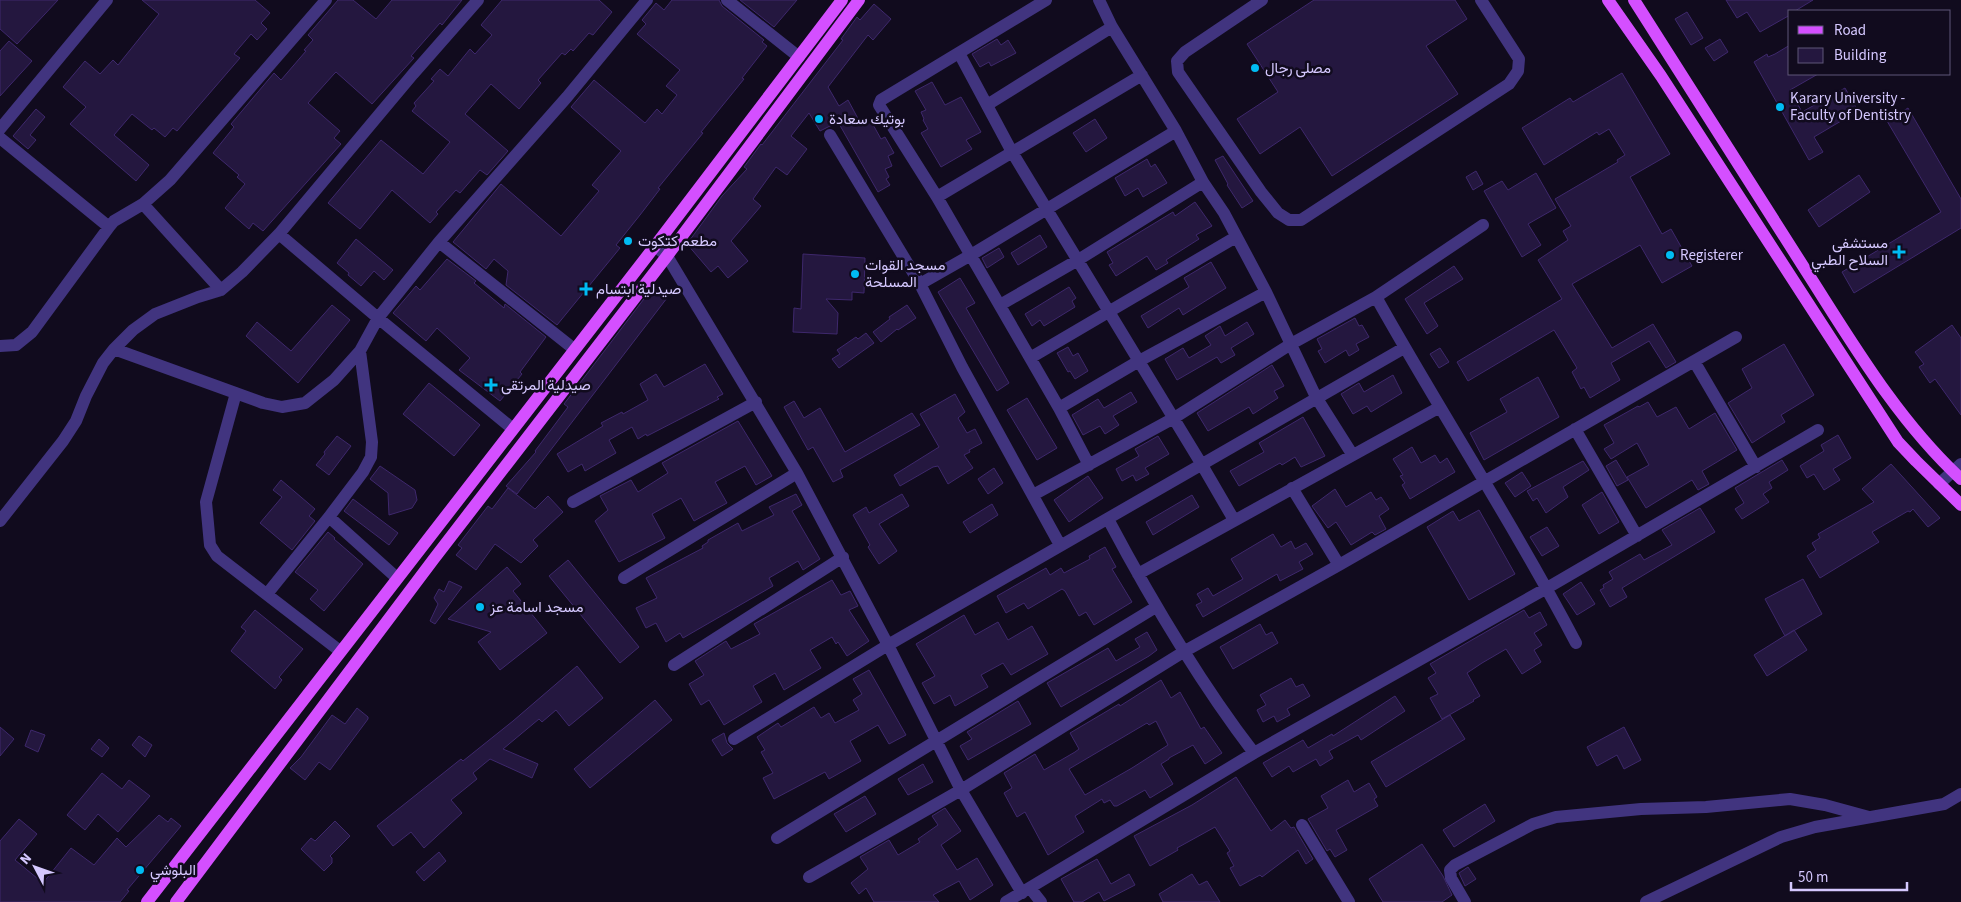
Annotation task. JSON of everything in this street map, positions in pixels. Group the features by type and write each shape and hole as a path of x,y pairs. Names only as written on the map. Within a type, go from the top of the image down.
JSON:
{"main road":[{"path":"147,902 655,246 842,0"},
{"path":"176,902 389,619 667,256 858,0"},
{"path":"1608,0 1661,76 1898,442 1961,504"},
{"path":"1634,0 1888,394 1958,471"},
{"path":"1661,76 1677,67"},
{"path":"375,608 389,619"},
{"path":"222,806 238,818"}],"street":[{"path":"0,129 107,0"},
{"path":"0,346 16,345 32,332 114,221 142,204 170,180 326,0"},
{"path":"0,521 63,441 76,421 86,396 104,363 114,349 132,330 154,314 221,290 242,272 279,234 412,74 477,0"},
{"path":"114,349 263,403 282,407 305,404 334,380 360,351 378,318 440,242 567,97 647,0"},
{"path":"727,0 799,57"},
{"path":"1046,0 881,100 880,104 1000,305 1089,465"},
{"path":"1099,0 1112,27 1176,131 1203,182 1224,213 1266,292 1316,397 1352,454"},
{"path":"1262,0 1185,52 1177,61 1178,72 1261,192 1278,213 1289,220 1301,220 1509,84 1518,71 1519,59 1481,0"},
{"path":"987,105 1112,27"},
{"path":"959,53 1012,152 1234,520"},
{"path":"937,197 1142,75"},
{"path":"920,284 1176,131"},
{"path":"830,135 920,284 962,367 1060,545"},
{"path":"0,138 109,227"},
{"path":"1000,305 1078,260 1203,182"},
{"path":"142,204 221,290"},
{"path":"1033,495 1174,418 1291,344 1376,297 1483,225"},
{"path":"279,234 513,428"},
{"path":"1030,358 1236,237"},
{"path":"440,242 574,349"},
{"path":"655,246 667,256 797,473 888,644 961,790 1026,890 1040,902"},
{"path":"1059,408 1139,361 1266,292"},
{"path":"1376,297 1404,348 1485,481 1547,588 1576,643"},
{"path":"809,877 961,790 1185,651 1339,565 1736,337"},
{"path":"734,739 888,644 1404,348"},
{"path":"267,594 329,517 363,472 371,457 372,442 360,351"},
{"path":"1694,361 1756,467"},
{"path":"236,393 206,502 207,529 210,545 217,556 340,652"},
{"path":"573,502 756,402"},
{"path":"1138,574 1440,407"},
{"path":"1575,429 1637,536"},
{"path":"1006,902 1254,753 1547,588 1818,430"},
{"path":"1939,484 1958,471"},
{"path":"624,578 797,473"},
{"path":"1292,488 1339,565"},
{"path":"329,517 397,578"},
{"path":"1108,519 1156,607 1225,715 1254,753"},
{"path":"674,665 842,557"},
{"path":"777,838 1156,607"},
{"path":"1646,902 1781,837 1814,827 1944,804 1961,794"},
{"path":"1465,902 1451,878 1450,870 1455,865 1533,824 1556,816 1641,809 1706,807 1790,799 1825,805 1869,818"},
{"path":"1302,825 1349,902"}],"building":[{"path":"0,0 58,0 17,44 0,29"},
{"path":"142,0 255,0 270,13 261,23 267,29 257,40 251,34 234,54 240,58 177,131 173,128 165,137 154,128 152,130 132,114 114,135 149,165 136,181 70,124 86,107 63,87 85,61 100,74 113,60 118,65 159,14"},
{"path":"338,0 353,0 376,19 392,0 462,0 442,25 440,23 411,56 414,58 372,104 336,72 334,74 308,103 340,131 334,138 341,144 263,231 253,223 249,229 225,208 245,184 237,177 239,175 213,153 234,127 231,124 274,73 281,80 306,51 304,50 313,40 308,35"},
{"path":"502,0 599,0 612,12 593,35 589,33 573,51 571,49 565,55 562,53 538,80 541,83 519,109 491,84 465,114 508,151 487,175 480,170 460,193 456,190 436,212 438,214 430,223 392,190 360,229 328,203 381,140 423,174 450,142 412,111 416,106 414,103 434,81 431,79 440,69 448,76 470,49 475,54 492,35 481,25"},
{"path":"672,0 719,0 722,6 764,40 762,42 767,46 742,78 744,79 701,132 703,133 658,188 660,189 616,245 620,248 557,325 506,285 508,271 494,259 486,269 453,242 501,184 561,236 599,191 592,185 621,151 571,107 594,80 645,123 657,109 662,114 677,95 666,86 680,70 637,34 646,24 642,20 656,3 664,10"},
{"path":"740,0 797,0 774,27"},
{"path":"1314,0 1455,0 1467,19 1426,46 1458,94 1332,176 1300,127 1260,154 1237,119 1278,92 1247,44"},
{"path":"1726,0 1813,0 1797,10 1788,10 1788,16 1760,32 1747,12 1737,18"},
{"path":"874,4 891,19 873,40 868,35 828,87 839,106 848,100 862,126 871,121 881,139 885,137 894,153 888,156 892,166 885,169 889,177 886,179 890,185 878,192 838,122 820,131 809,113 791,136 807,149 787,175 776,167 753,199 761,206 731,241 748,261 728,278 718,266 711,272 687,244 722,196 747,169 744,167 843,40 841,39 857,17 860,20"},
{"path":"1687,12 1703,38 1691,45 1675,19"},
{"path":"997,39 1001,45 1008,40 1016,53 991,66 989,62 980,67 972,54"},
{"path":"1720,39 1728,52 1714,61 1705,48"},
{"path":"9,41 32,61 0,96 0,51"},
{"path":"1788,46 1788,75 1816,75 1790,90 1802,112 1845,88 1858,111 1814,137 1823,152 1809,160 1754,62 1767,54 1768,57"},
{"path":"1622,73 1670,154 1630,177 1662,234 1671,229 1692,266 1662,283 1640,245 1572,284 1612,348 1653,324 1676,362 1666,368 1649,341 1611,363 1620,380 1590,398 1584,387 1581,389 1572,372 1577,368 1554,330 1468,381 1457,362 1562,299 1538,260 1568,240 1563,231 1571,226 1555,199 1618,162 1617,160 1625,155 1609,129 1599,135 1597,132 1544,165 1522,128 1570,98 1573,102"},
{"path":"932,82 945,105 961,97 981,132 966,140 972,149 941,167 921,133 928,129 921,112 926,110 915,91"},
{"path":"1908,108 1961,199 1961,228 1854,293 1842,272 1941,212 1887,121"},
{"path":"36,109 45,117 30,135 36,140 28,149 13,136"},
{"path":"1095,119 1107,138 1086,152 1073,133"},
{"path":"1223,156 1253,201 1242,208 1227,185 1215,160"},
{"path":"1147,159 1151,167 1155,164 1167,183 1143,197 1138,188 1125,196 1115,178"},
{"path":"1476,171 1483,184 1473,190 1466,177"},
{"path":"1536,173 1556,208 1528,224 1541,245 1522,257 1484,191 1502,181 1508,190"},
{"path":"1859,175 1870,192 1819,227 1808,210"},
{"path":"1195,202 1212,226 1196,235 1199,239 1166,260 1168,263 1156,270 1147,256 1116,276 1109,265 1113,263 1107,252 1173,212 1175,216"},
{"path":"1040,235 1047,247 1018,265 1011,253"},
{"path":"356,239 393,270 384,280 374,271 361,286 337,263"},
{"path":"999,248 1004,257 987,268 982,258"},
{"path":"803,254 865,258 864,293 852,292 852,300 826,299 838,313 837,334 793,332 794,308 801,309"},
{"path":"447,259 476,281 474,283 504,308 505,304 546,337 520,372 522,374 500,401 459,370 470,358 437,328 426,341 393,313 416,286 420,290"},
{"path":"1211,262 1226,288 1183,315 1179,308 1148,328 1141,316 1189,287 1184,278"},
{"path":"1454,266 1463,279 1424,303 1438,326 1427,334 1405,299"},
{"path":"960,278 975,303 966,308 1009,383 997,391 938,292"},
{"path":"653,287 667,298 517,494 506,486 536,452 568,407 564,404"},
{"path":"1069,287 1076,298 1072,301 1075,307 1044,326 1040,320 1032,326 1025,314"},
{"path":"332,305 350,320 298,383 246,336 257,322 291,351"},
{"path":"907,305 916,318 897,329 881,342 873,332 890,319 889,317"},
{"path":"1355,318 1359,326 1362,325 1369,337 1356,344 1359,350 1349,356 1346,350 1325,363 1318,351 1322,349 1317,339"},
{"path":"1247,322 1254,334 1231,348 1235,355 1221,363 1217,357 1177,380 1165,359 1183,348 1189,358 1211,345 1205,336 1220,326 1225,336"},
{"path":"1952,325 1961,338 1961,415 1935,379 1930,383 1919,367 1924,364 1915,352"},
{"path":"866,333 874,343 839,368 832,359 840,354 837,350 856,337 858,339"},
{"path":"1784,344 1814,395 1781,415 1785,422 1752,443 1728,403 1752,388 1742,369"},
{"path":"1068,347 1073,356 1078,353 1088,371 1075,379 1070,371 1068,372 1057,353"},
{"path":"1440,348 1449,362 1439,368 1430,354"},
{"path":"705,364 723,394 717,397 719,399 638,439 632,427 609,440 616,453 585,471 582,464 568,472 557,454 603,426 601,423 622,412 623,414 648,400 640,384 656,374 664,387"},
{"path":"1272,365 1284,386 1274,391 1278,398 1253,414 1249,407 1208,431 1197,413"},
{"path":"1393,375 1402,393 1371,412 1367,406 1353,414 1341,394 1359,383 1364,392"},
{"path":"1538,377 1559,417 1484,460 1470,433 1507,412 1500,399"},
{"path":"429,383 480,425 454,456 403,414"},
{"path":"1131,392 1137,402 1113,416 1119,425 1105,434 1100,426 1083,435 1072,415 1098,399 1104,408"},
{"path":"955,394 965,412 958,418 967,433 975,429 982,443 964,455 973,468 948,484 938,466 933,467 900,486 894,475 939,447 920,414"},
{"path":"1027,398 1057,448 1037,460 1007,410"},
{"path":"794,401 804,418 820,408 845,452 912,413 920,425 840,470 843,477 833,482 813,447 808,450 784,407"},
{"path":"1648,402 1657,417 1676,407 1689,429 1715,413 1737,450 1702,471 1709,484 1698,490 1692,480 1646,508 1627,477 1649,465 1637,443 1611,459 1604,449 1614,443 1604,425"},
{"path":"1303,417 1325,456 1301,467 1295,457 1282,465 1280,463 1239,486 1230,471 1264,452 1259,443"},
{"path":"738,421 772,476 756,485 745,466 715,482 727,503 694,521 681,498 652,514 665,538 619,562 595,521 608,510 600,496 631,480 638,492 668,473 662,463"},
{"path":"1838,435 1851,458 1833,469 1840,480 1824,490 1814,474 1807,478 1800,466 1824,451 1821,445"},
{"path":"337,436 351,446 329,475 316,465"},
{"path":"1158,436 1169,454 1145,468 1149,474 1136,481 1133,475 1122,481 1116,469 1139,456 1135,449"},
{"path":"1412,447 1421,463 1435,455 1440,463 1447,458 1455,472 1410,499 1402,485 1405,483 1400,476 1403,475 1393,459"},
{"path":"1616,460 1628,480 1617,486 1606,466"},
{"path":"1782,460 1788,470 1769,482 1772,488 1763,494 1769,502 1742,519 1735,509 1744,503 1735,488"},
{"path":"1583,461 1589,470 1563,487 1568,497 1546,513 1537,498 1533,501 1527,491"},
{"path":"1891,464 1940,518 1928,527 1913,509 1910,512 1908,511 1872,532 1879,542 1820,578 1807,556 1816,550 1812,543 1820,538 1818,534 1874,502 1862,489"},
{"path":"380,466 415,490 417,500 412,508 389,515 388,493 370,479"},
{"path":"994,468 1003,483 988,494 978,479"},
{"path":"1522,472 1531,486 1515,497 1505,483"},
{"path":"1088,476 1103,498 1069,522 1054,500"},
{"path":"281,480 315,509 309,516 315,521 292,550 260,523 282,497 273,490"},
{"path":"508,488 535,509 548,496 563,512 533,540 538,546 521,563 495,544 476,570 456,555 462,548 458,545 488,506 492,509"},
{"path":"1335,489 1346,507 1371,492 1376,500 1381,497 1389,509 1379,516 1386,529 1375,535 1372,532 1351,545 1336,522 1328,528 1312,506"},
{"path":"1602,492 1619,522 1599,534 1582,505"},
{"path":"796,494 802,505 792,511 820,559 803,570 798,561 769,578 773,586 683,638 680,633 666,642 656,623 646,628 636,608 657,598 646,578 703,548 702,546 708,540 738,523 742,531 774,515 769,507"},
{"path":"902,494 909,506 879,524 897,551 879,564 868,547 870,545 853,515 866,507 869,513"},
{"path":"1192,495 1199,507 1153,535 1146,522"},
{"path":"353,499 398,533 389,545 344,511"},
{"path":"992,504 998,515 970,533 963,522"},
{"path":"1700,508 1715,532 1622,588 1627,597 1610,607 1600,590 1604,588 1603,585 1613,579 1609,572 1640,554 1644,560 1672,545 1662,530"},
{"path":"1479,510 1515,574 1469,600 1427,527 1453,511 1459,521"},
{"path":"1547,527 1559,546 1542,556 1530,537"},
{"path":"328,532 363,564 324,611 310,599 318,590 295,572"},
{"path":"1273,534 1281,547 1291,541 1295,549 1306,543 1313,554 1299,562 1303,569 1280,581 1277,574 1203,617 1196,605 1202,602 1197,594 1208,588 1213,596 1243,579 1231,559"},
{"path":"1105,547 1116,567 1112,569 1132,602 1094,625 1086,612 1079,616 1062,589 1028,609 1024,603 1006,613 997,596 1046,568 1050,575 1061,568 1064,573 1090,559 1089,556"},
{"path":"568,560 639,647 620,663 549,576"},
{"path":"507,567 521,584 513,591 547,633 500,670 478,642 491,632 448,619"},
{"path":"1803,579 1822,614 1785,636 1765,599"},
{"path":"832,580 841,595 850,591 858,606 849,610 869,641 847,656 838,642 836,644 832,637 810,650 821,668 784,690 775,673 753,686 762,702 724,725 709,700 701,705 689,684 704,675 695,661 726,641 731,649 760,634 754,624"},
{"path":"449,581 462,587 435,624 430,621 438,604 434,598 439,589 444,592"},
{"path":"1581,582 1595,604 1577,615 1563,594"},
{"path":"255,610 303,649 279,677 282,680 275,689 231,651 246,631 241,627"},
{"path":"1524,610 1529,618 1540,612 1547,625 1534,633 1542,645 1534,650 1541,662 1522,674 1506,649 1467,673 1480,696 1442,719 1430,698 1438,694 1428,678 1436,673 1430,664"},
{"path":"964,615 975,635 998,622 1008,640 1032,626 1048,654 1011,675 1003,663 981,675 988,687 955,706 950,695 934,704 922,683 935,676 916,644"},
{"path":"1260,624 1266,635 1272,632 1278,643 1233,669 1220,647"},
{"path":"1794,630 1807,650 1767,676 1754,655"},
{"path":"1147,632 1157,650 1061,707 1047,683 1108,648 1116,661 1140,647 1135,639"},
{"path":"577,666 603,698 569,726 556,710 542,722 539,719 503,749 538,764 532,778 490,759 473,773 477,779 451,800 462,813 424,848 411,832 393,846 377,826 461,759 463,761 513,721"},
{"path":"869,670 906,735 889,744 878,725 850,741 861,761 829,779 825,772 774,799 763,778 773,773 761,752 765,750 757,737 778,723 781,727 814,707 821,718 829,713 835,723 859,710 853,700 862,694 853,679"},
{"path":"1291,678 1296,687 1303,684 1310,696 1287,709 1290,715 1277,722 1274,716 1263,722 1257,710 1266,705 1260,695"},
{"path":"1161,680 1171,698 1180,692 1201,729 1204,727 1222,753 1205,764 1193,745 1169,758 1161,764 1173,784 1150,798 1145,790 1117,806 1114,806 1110,800 1104,803 1102,799 1075,816 1084,832 1048,855 1025,812 1017,817 1004,793 1012,788 1004,773 1035,754 1044,770 1079,749 1070,733 1119,704 1120,706","holes":["1156,721 1168,745 1085,795 1069,769 1147,723 1149,725"]},
{"path":"1395,696 1405,711 1361,740 1358,735 1329,751 1333,758 1320,766 1316,759 1293,772 1289,766 1272,777 1263,763 1303,740 1308,748 1332,734 1333,736"},
{"path":"655,700 672,720 590,788 574,769"},
{"path":"1018,701 1031,724 968,760 960,746 972,739 967,732"},
{"path":"357,708 368,719 330,770 319,762 305,780 290,768 301,757 332,715 345,724"},
{"path":"1450,715 1465,739 1386,787 1371,762"},
{"path":"0,727 14,739 0,756"},
{"path":"1624,727 1641,760 1624,769 1617,755 1597,766 1587,747"},
{"path":"31,730 45,735 38,752 25,746"},
{"path":"724,733 727,743 733,749 722,756 712,740"},
{"path":"139,736 152,745 145,757 132,745"},
{"path":"99,739 109,748 102,757 91,749"},
{"path":"923,764 933,782 908,795 898,779"},
{"path":"102,773 122,789 129,780 150,796 118,832 98,814 85,830 67,815"},
{"path":"1236,777 1271,831 1285,820 1291,828 1294,827 1313,859 1306,864 1298,850 1262,877 1260,875 1240,886 1230,868 1234,866 1227,853 1230,851 1215,827 1177,848 1178,850 1150,866 1134,836 1192,805"},
{"path":"1348,780 1354,792 1369,783 1377,797 1374,799 1378,806 1336,830 1347,850 1335,857 1330,849 1327,851 1308,819 1328,808 1321,796"},
{"path":"865,796 876,814 846,832 834,814"},
{"path":"1485,804 1495,821 1454,847 1443,830"},
{"path":"945,808 961,831 941,845 957,870 977,858 993,885 970,900 959,881 933,895 939,902 874,902 866,888 859,894 851,883 868,869 860,857 889,840 898,855 920,842 918,839 938,825 932,816"},
{"path":"159,815 168,822 171,818 181,826 127,890 129,891 120,902 0,902 0,841 19,819 37,834 15,860 43,883 71,848 94,865 117,838 126,847"},
{"path":"335,821 350,836 330,856 332,863 324,871 301,849 311,838 315,841"},
{"path":"1422,844 1443,876 1452,895 1442,902 1383,902 1369,879"},
{"path":"439,852 446,861 424,881 416,872"},
{"path":"1097,859 1111,884 1129,874 1135,885 1104,901 1099,892 1082,902 1074,902 1061,879"},
{"path":"1468,867 1476,879 1465,886 1459,873"},
{"path":"1192,874 1199,885 1207,881 1220,902 1163,902 1159,894"}],"place":[{"name":"مصلى رجال","path":"1255,68"},
{"name":"Karary University - Faculty of Dentistry","path":"1780,107"},
{"name":"بوتيك سعادة","path":"819,119"},
{"name":"مطعم كتكوت","path":"628,241"},
{"name":"مستشفى السلاح الطبي","path":"1899,252"},
{"name":"Registerer","path":"1670,255"},
{"name":"مسجد القوات المسلحة","path":"855,274"},
{"name":"صيدلية ابتسام","path":"586,289"},
{"name":"صيدلية المرتقى","path":"491,385"},
{"name":"مسجد اسامة عز","path":"480,607"},
{"name":"البلوشي","path":"140,870"}]}
